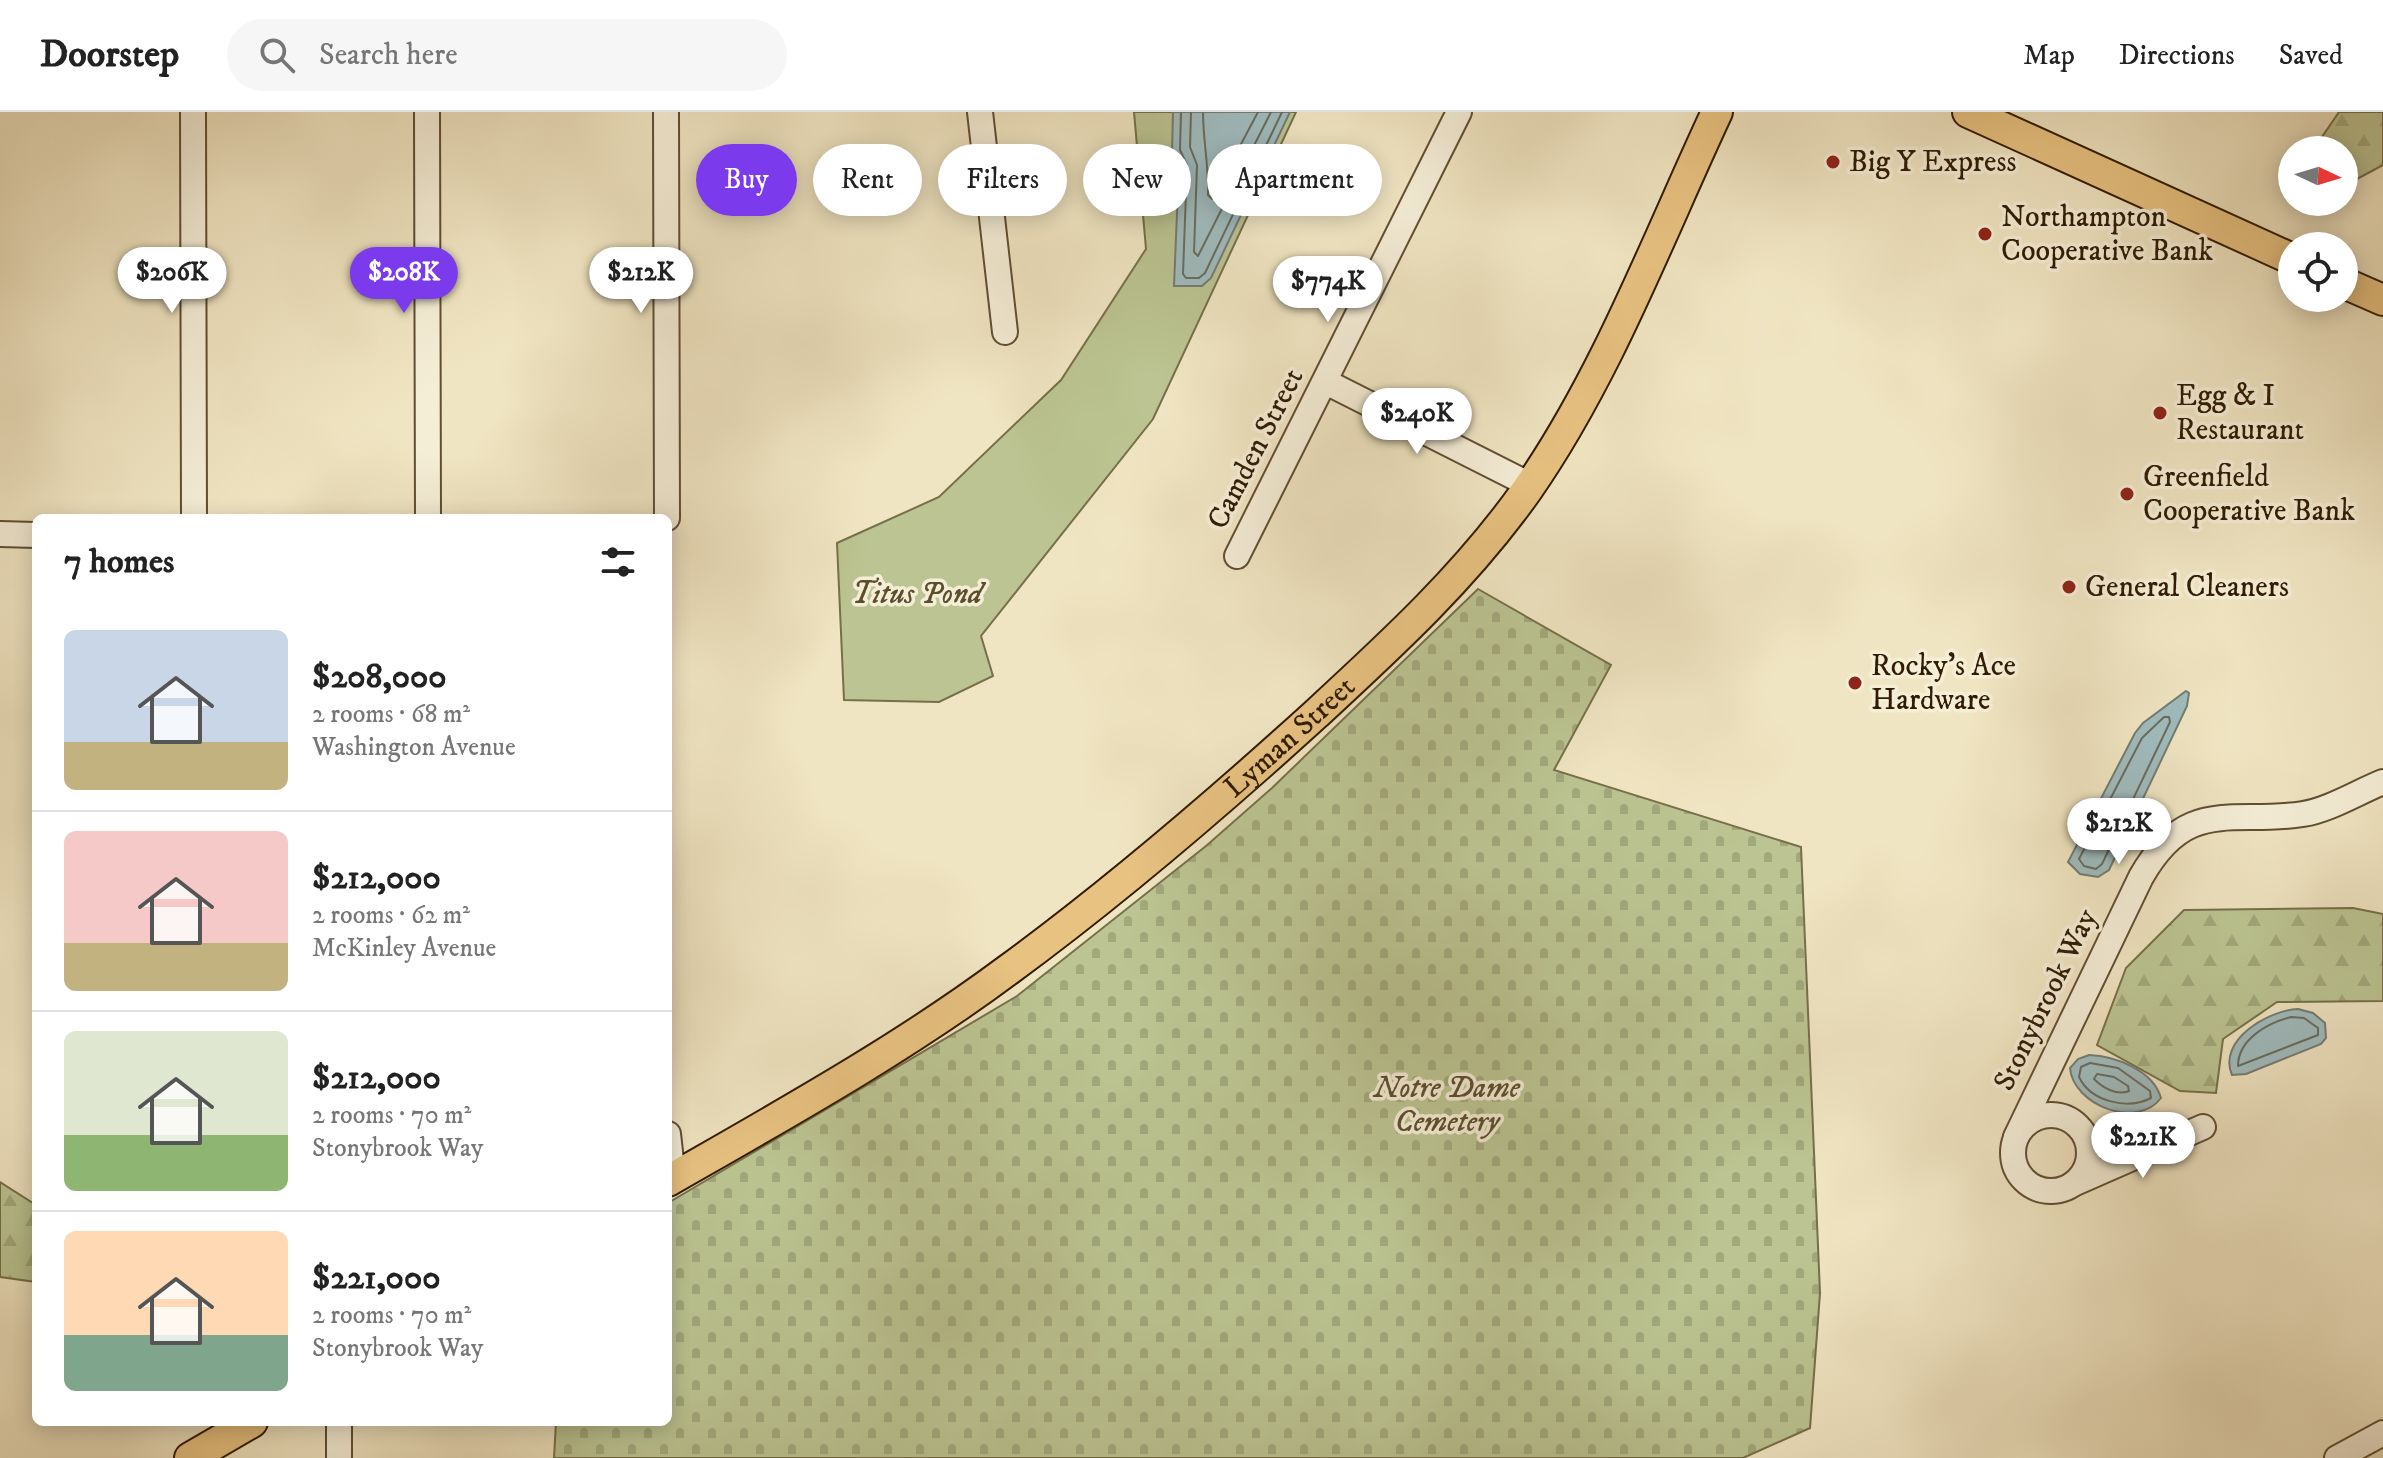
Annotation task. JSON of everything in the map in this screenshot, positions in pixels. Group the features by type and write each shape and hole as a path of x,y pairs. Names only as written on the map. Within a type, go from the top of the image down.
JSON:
{"main road":[{"name":"Lyman Street","path":"672,1179 987,985 1203,816 1412,623 1475,556 1530,485 1595,372 1717,112"},
{"path":"1975,114 2278,253"},
{"path":"2358,289 2383,300"},
{"path":"190,1458 245,1426"}],"street":[{"path":"193,112 194,514"},
{"path":"427,112 428,514"},
{"path":"666,112 667,514"},
{"path":"980,112 1005,332"},
{"name":"Camden Street","path":"1237,556 1459,112"},
{"path":"1326,382 1530,485"},
{"path":"0,534 32,535"},
{"name":"Stonybrook Way","path":"2016,1137 2031,1121 2044,1115 2066,1118 2078,1127 2088,1147 2088,1161 2082,1175 2064,1188 2042,1190 2023,1179 2013,1159 2016,1137 2141,877 2164,845 2192,826 2213,818 2303,814 2383,782"},
{"path":"2064,1188 2203,1127"},
{"path":"339,1426 339,1458"},
{"path":"2337,1458 2383,1433"}],"green space":[{"name":"Titus Pond","path":"1134,112 1296,112 1281,144 1207,144 1207,216 1248,216 1153,419 981,636 993,676 939,702 844,700 837,543 939,497 1061,380 1146,249 1143,216 1191,216 1191,144 1137,144"},
{"path":"2339,112 2383,112 2383,165 2358,178 2358,136 2323,136"},
{"name":"Notre Dame Cemetery","path":"1478,589 1611,665 1554,770 1801,847 1820,1293 1810,1428 1743,1458 554,1458 556,1426 672,1426 672,1201 1017,996 1206,846 1272,788"},
{"path":"2353,908 2383,914 2383,1001 2277,1002 2223,1039 2216,1093 2180,1091 2097,1045 2126,968 2184,910"},
{"path":"0,1182 32,1202 32,1281 0,1277"}],"water":[{"path":"1173,112 1290,112 1275,144 1207,144 1207,216 1241,216 1211,278 1202,286 1174,286 1177,216 1191,216 1191,144 1172,144"},
{"path":"2186,691 2189,693 2187,706 2109,870 2098,877 2080,874 2068,862 2135,733 2143,723"},
{"path":"2298,1009 2313,1013 2325,1023 2326,1038 2321,1044 2246,1074 2232,1075 2229,1062 2232,1050 2248,1029 2273,1015"},
{"path":"2089,1055 2132,1066 2150,1080 2161,1098 2137,1112 2108,1109 2094,1102 2082,1093 2070,1068 2078,1059"}],"place":[{"name":"Big Y Express","path":"1833,162"},
{"name":"Northampton Cooperative Bank","path":"1985,234"},
{"name":"Egg & I Restaurant","path":"2160,413"},
{"name":"Greenfield Cooperative Bank","path":"2127,494"},
{"name":"General Cleaners","path":"2069,587"},
{"name":"Rocky's Ace Hardware","path":"1855,683"}]}
